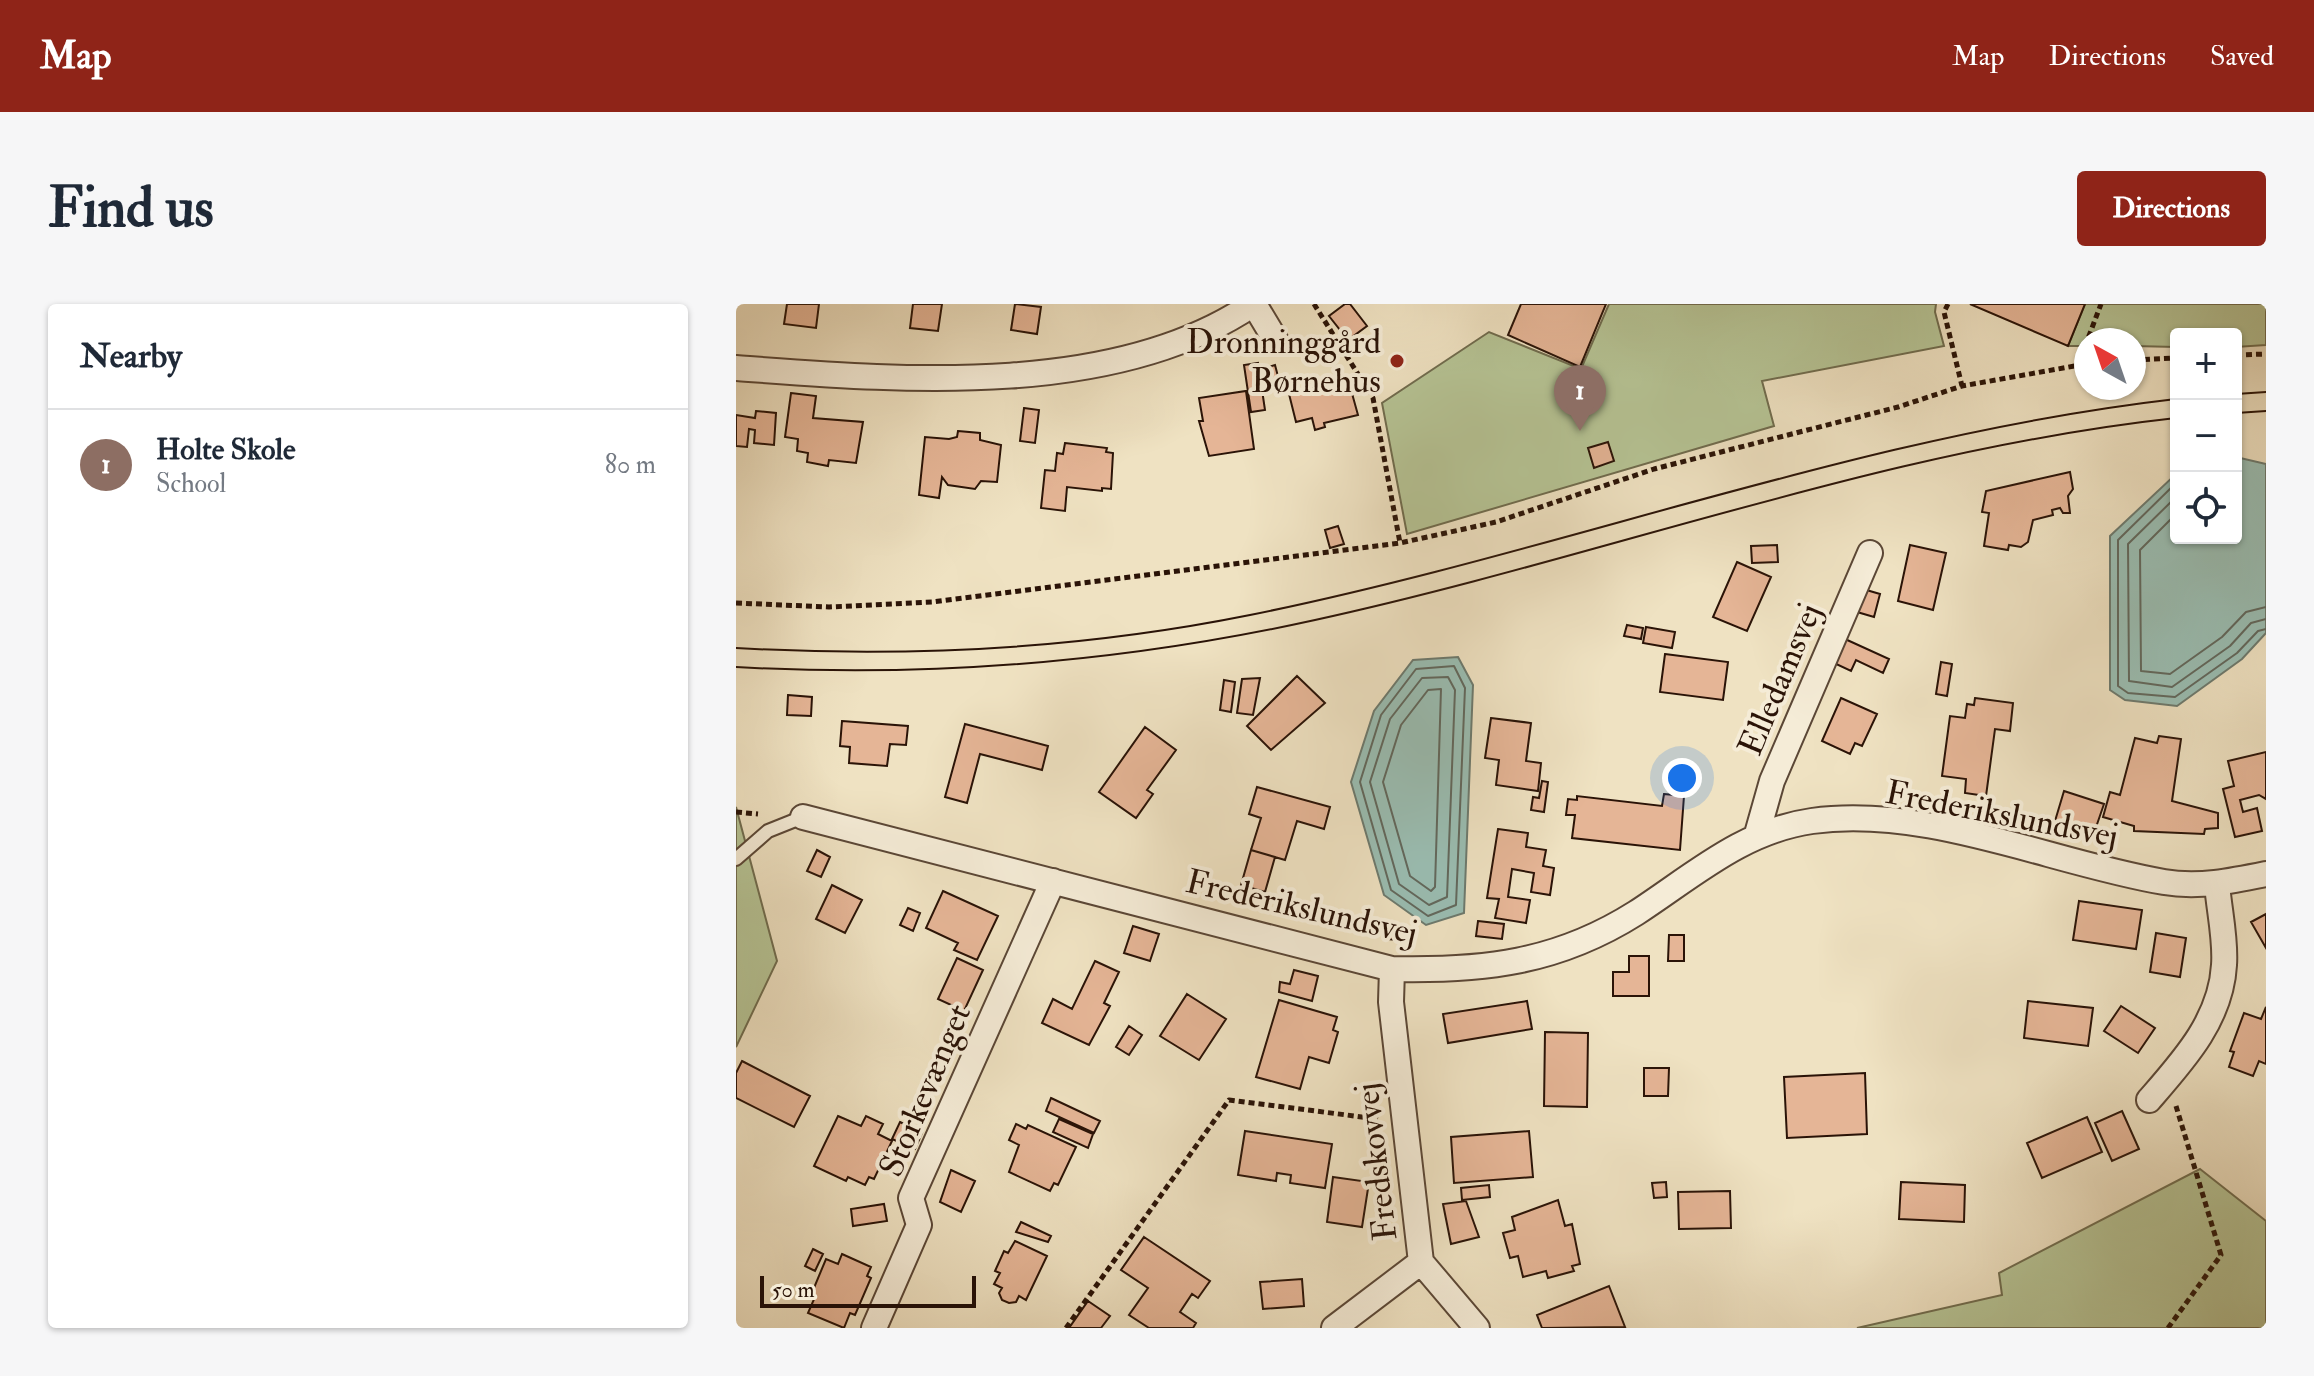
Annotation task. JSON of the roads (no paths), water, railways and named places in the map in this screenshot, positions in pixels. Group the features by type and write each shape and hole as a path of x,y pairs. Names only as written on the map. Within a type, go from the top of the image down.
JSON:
{"street":[{"path":"736,368 845,376 1026,375 1105,365 1218,328 1254,304 1275,339"},
{"name":"Elledamsvej","path":"1757,834 1772,781 1870,553"},
{"name":"Frederikslundsvej","path":"803,817 1392,969 1462,971 1518,963 1576,945 1635,913 1698,869 1757,834 1812,821 1872,820 1963,832 2166,882 2217,884 2266,874"},
{"name":"Storkevænget","path":"874,1328 919,1225 911,1198 1053,881"},
{"path":"2149,1100 2193,1051 2212,1012 2224,966 2217,884"},
{"name":"Fredskovvej","path":"1392,969 1391,1002 1421,1262 1477,1328"},
{"path":"1334,1328 1421,1262"}],"lane":[{"name":"Frederikslundsvej","path":"736,859 768,831 803,817"}],"water":[{"path":"2242,458 2266,464 2266,633 2242,659 2177,706 2125,700 2110,690 2110,536 2170,480 2170,544 2242,544"},
{"path":"1458,657 1473,685 1464,913 1426,925 1384,895 1351,782 1374,711 1413,660"}],"tram line":[{"path":"2242,394 2266,392"},
{"path":"736,648 930,651 1058,643 1186,627 1366,589 1942,439 2058,416 2170,400"},
{"path":"2242,413 2266,411"},
{"path":"736,667 809,670 955,668 1100,656 1243,635 1423,595 1850,479 2066,433 2170,419"}],"place":[{"name":"Dronninggård Børnehus","path":"1397,361"},
{"name":"Holte Skole","path":"1580,431"}]}
